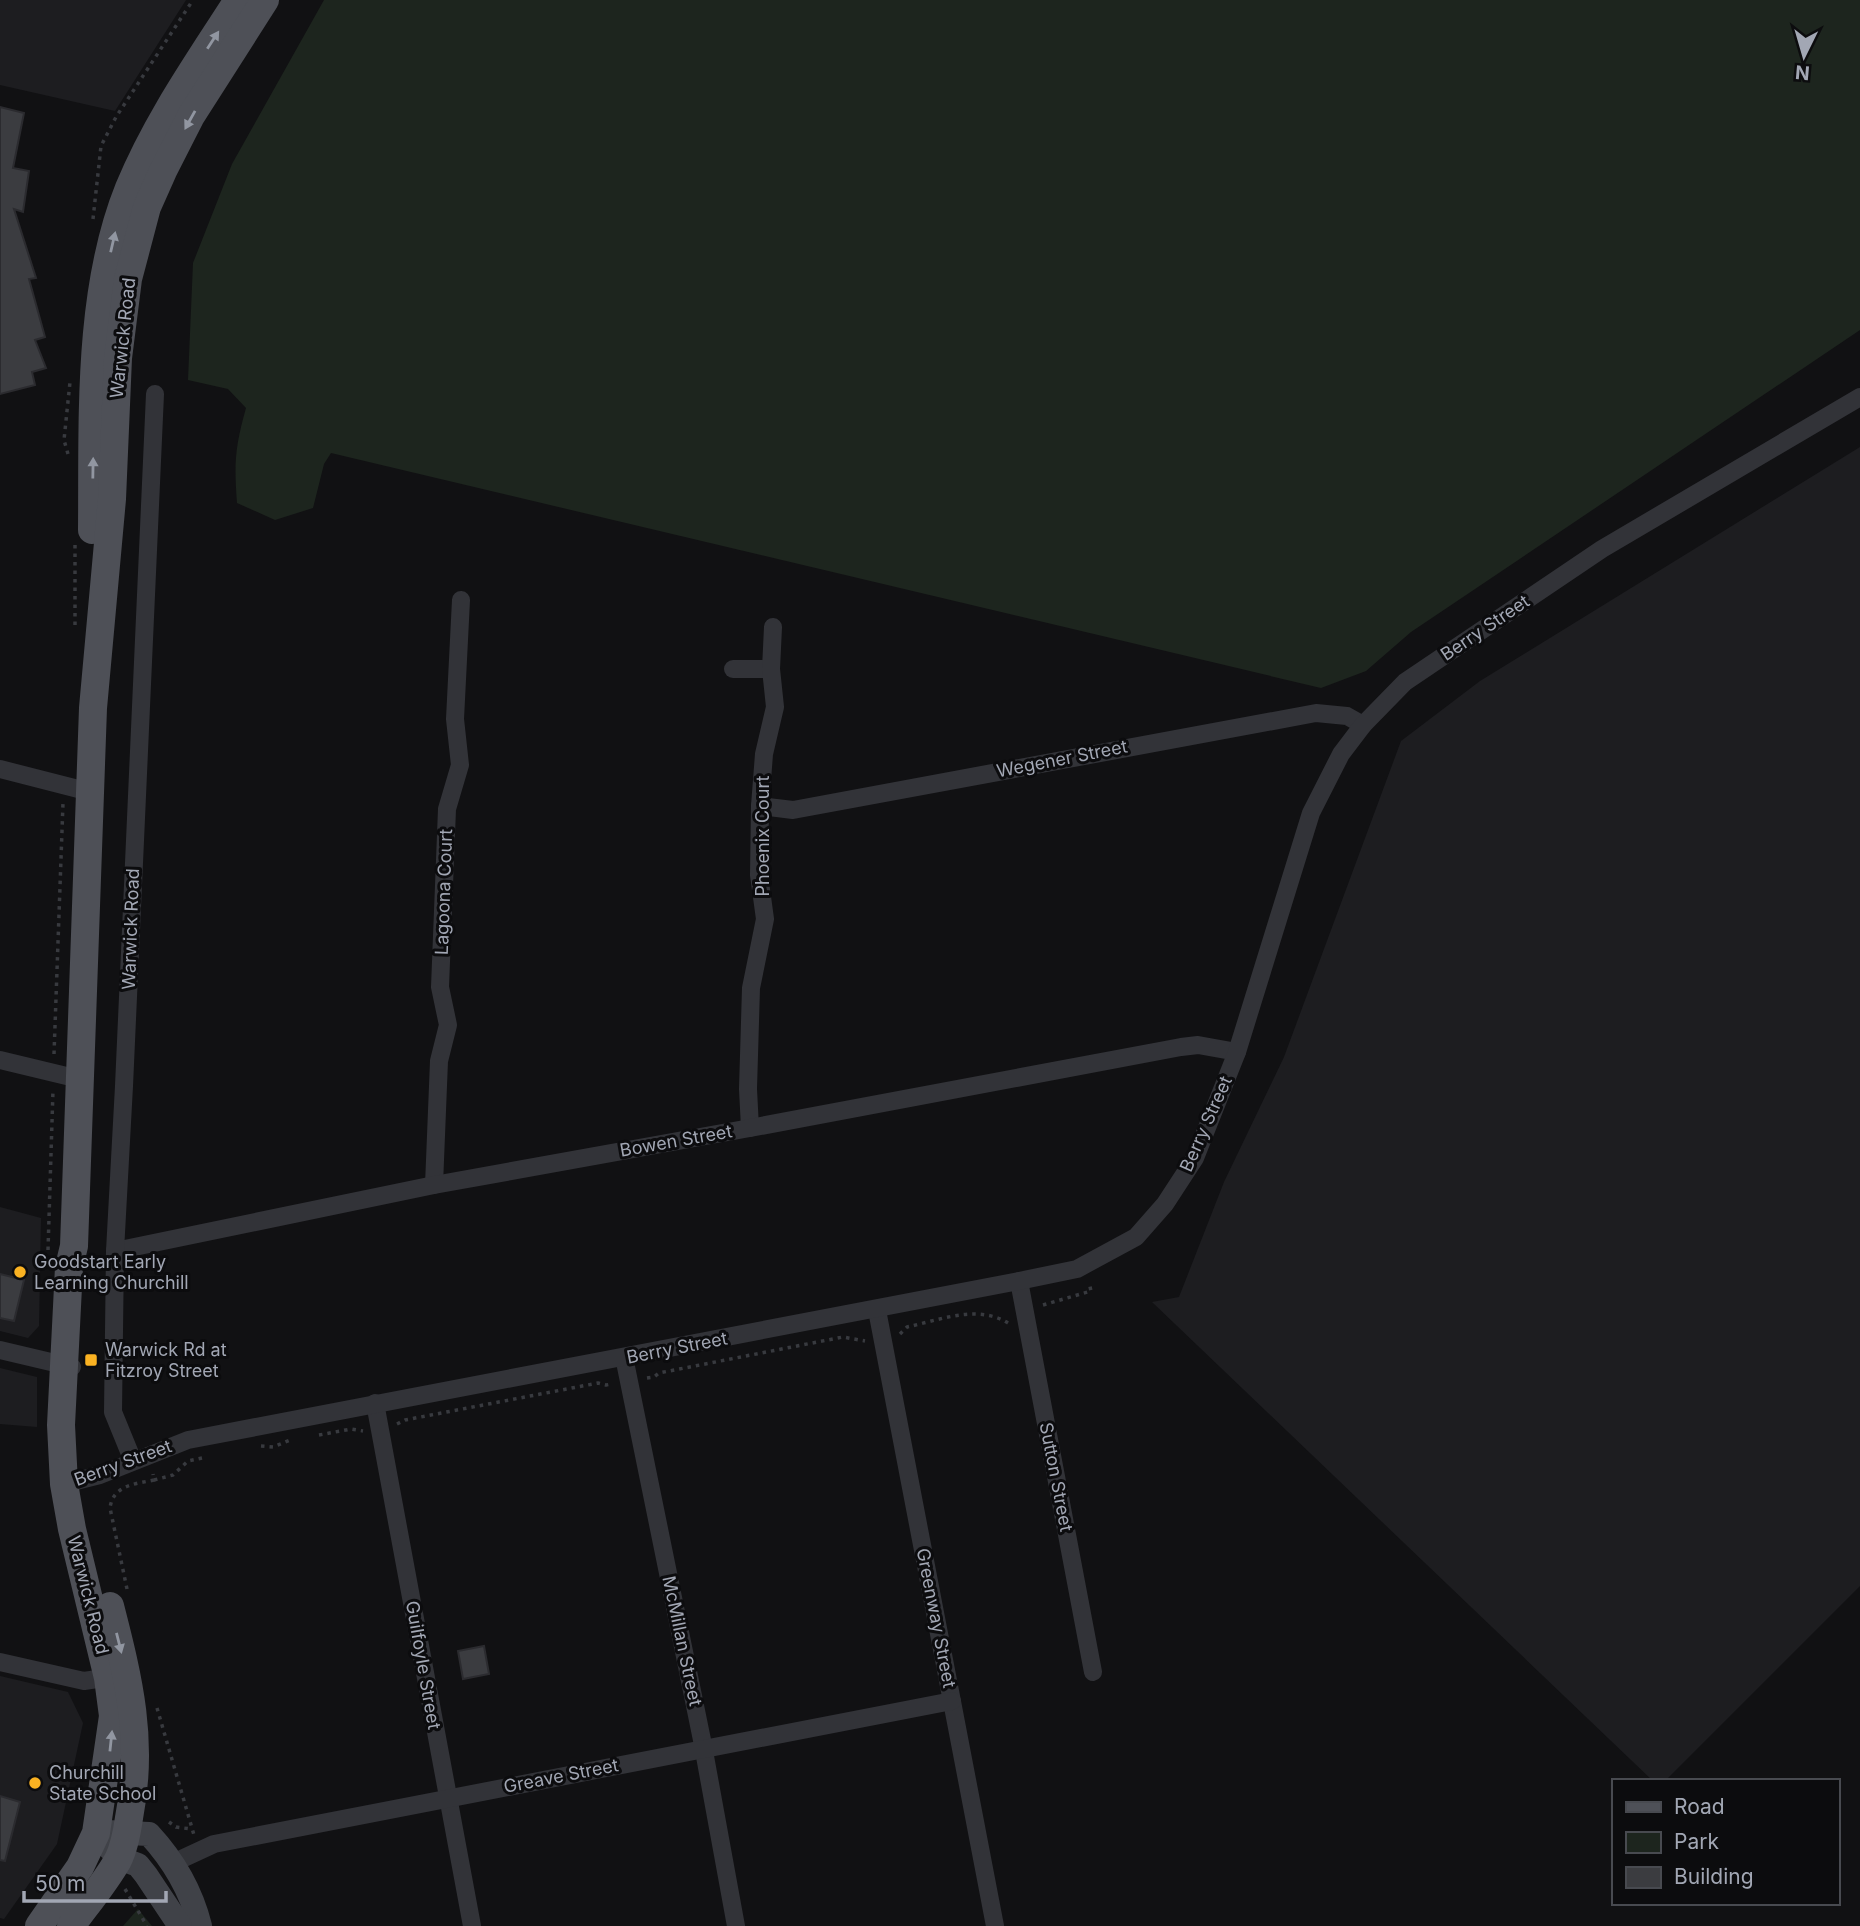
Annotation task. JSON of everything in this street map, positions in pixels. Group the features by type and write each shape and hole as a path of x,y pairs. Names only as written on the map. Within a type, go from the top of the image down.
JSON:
{"main road":[{"name":"Warwick Road","path":"71,1926 123,1845 133,1799 135,1732 118,1676 110,1605 72,1529 74,1482 61,1426 70,1366 79,1264 74,1246 93,708 91,605 97,344 109,261 128,191 174,97 238,0"},
{"name":"Warwick Road","path":"93,708 104,611 121,325 136,243 147,207 191,116 265,0"},
{"name":"Warwick Road","path":"39,1926 80,1867 96,1833 118,1676"},
{"path":"96,1833 123,1845 180,1926"},
{"path":"123,1845 149,1834 173,1863 196,1909 201,1926"}],"street":[{"name":"Warwick Road","path":"133,1461 113,1412 115,1251 155,394"},
{"name":"Berry Street","path":"74,1482 188,1440 877,1310 1077,1269 1136,1237 1165,1204 1195,1157 1237,1052 1311,813 1341,754 1363,725 1405,682 1602,549 1860,397"},
{"name":"Lagoona Court","path":"434,1185 439,1061 448,1025 440,987 447,809 460,765 455,719 461,600"},
{"name":"Phoenix Court","path":"750,1128 748,1089 751,988 765,919 759,875 760,806 764,754 775,707 771,669 773,627"},
{"path":"733,668 771,669"},
{"name":"Wegener Street","path":"760,806 793,810 1316,713 1347,716 1363,725"},
{"path":"0,769 90,792"},
{"name":"Bowen Street","path":"115,1251 434,1185 1181,1046 1198,1045 1237,1052"},
{"path":"0,1060 79,1079"},
{"name":"Sutton Street","path":"1019,1281 1093,1672"},
{"name":"Greenway Street","path":"877,1310 995,1926"},
{"path":"0,1350 70,1366"},
{"name":"McMillan Street","path":"624,1357 736,1926"},
{"name":"Guilfoyle Street","path":"375,1403 472,1926"},
{"path":"0,1662 85,1681 118,1676"},
{"name":"Greave Street","path":"173,1863 214,1844 952,1701"}],"path":[{"path":"392,1426 405,1420 598,1383 606,1385 654,1377 659,1373 843,1337 870,1341 872,1350 885,1348 899,1345 898,1338 907,1327 977,1312 997,1316 1008,1323 1041,1318 1043,1305 1091,1291 1086,1264"},
{"path":"313,1436 372,1429"},
{"path":"260,1446 273,1447 301,1439"},
{"path":"110,1605 111,1500 124,1487 173,1475 188,1461 212,1456"},
{"path":"153,1472 154,1480"},
{"path":"155,1701 198,1850"},
{"path":"166,1820 177,1827 192,1829"},
{"path":"124,1887 147,1926"}],"shaded area":[{"path":"0,0 186,0 115,111 0,85"},
{"path":"1860,447 1860,1586 1667,1779 1651,1779 1152,1302 1179,1297 1224,1182 1284,1057 1401,741 1480,681"},
{"name":"Goodstart Early Learning Churchill","path":"0,1207 41,1218 39,1326 28,1338 0,1331"},
{"path":"0,1368 37,1377 37,1427 0,1424"},
{"name":"Churchill State School","path":"0,1676 68,1692 83,1723 57,1844 4,1919 0,1918"}],"green space":[{"path":"324,0 1860,0 1860,330 1411,632 1366,671 1321,688 331,453 324,464 313,508 275,520 237,503 236,455 246,408 228,389 188,380 193,263 232,164"},
{"path":"138,1909 152,1926 123,1926"}],"building":[{"path":"0,107 24,113 13,168 29,171 23,212 14,209 36,278 29,279 45,337 35,340 46,368 32,372 35,385 0,394"},
{"path":"0,1274 24,1280 14,1321 0,1318"},
{"path":"484,1646 489,1674 463,1679 458,1651"},
{"path":"0,1796 20,1802 5,1861 0,1860"}],"place":[{"name":"Goodstart Early Learning Churchill","path":"20,1272"},
{"name":"Warwick Rd at Fitzroy Street","path":"91,1360"},
{"name":"Churchill State School","path":"35,1783"}]}
